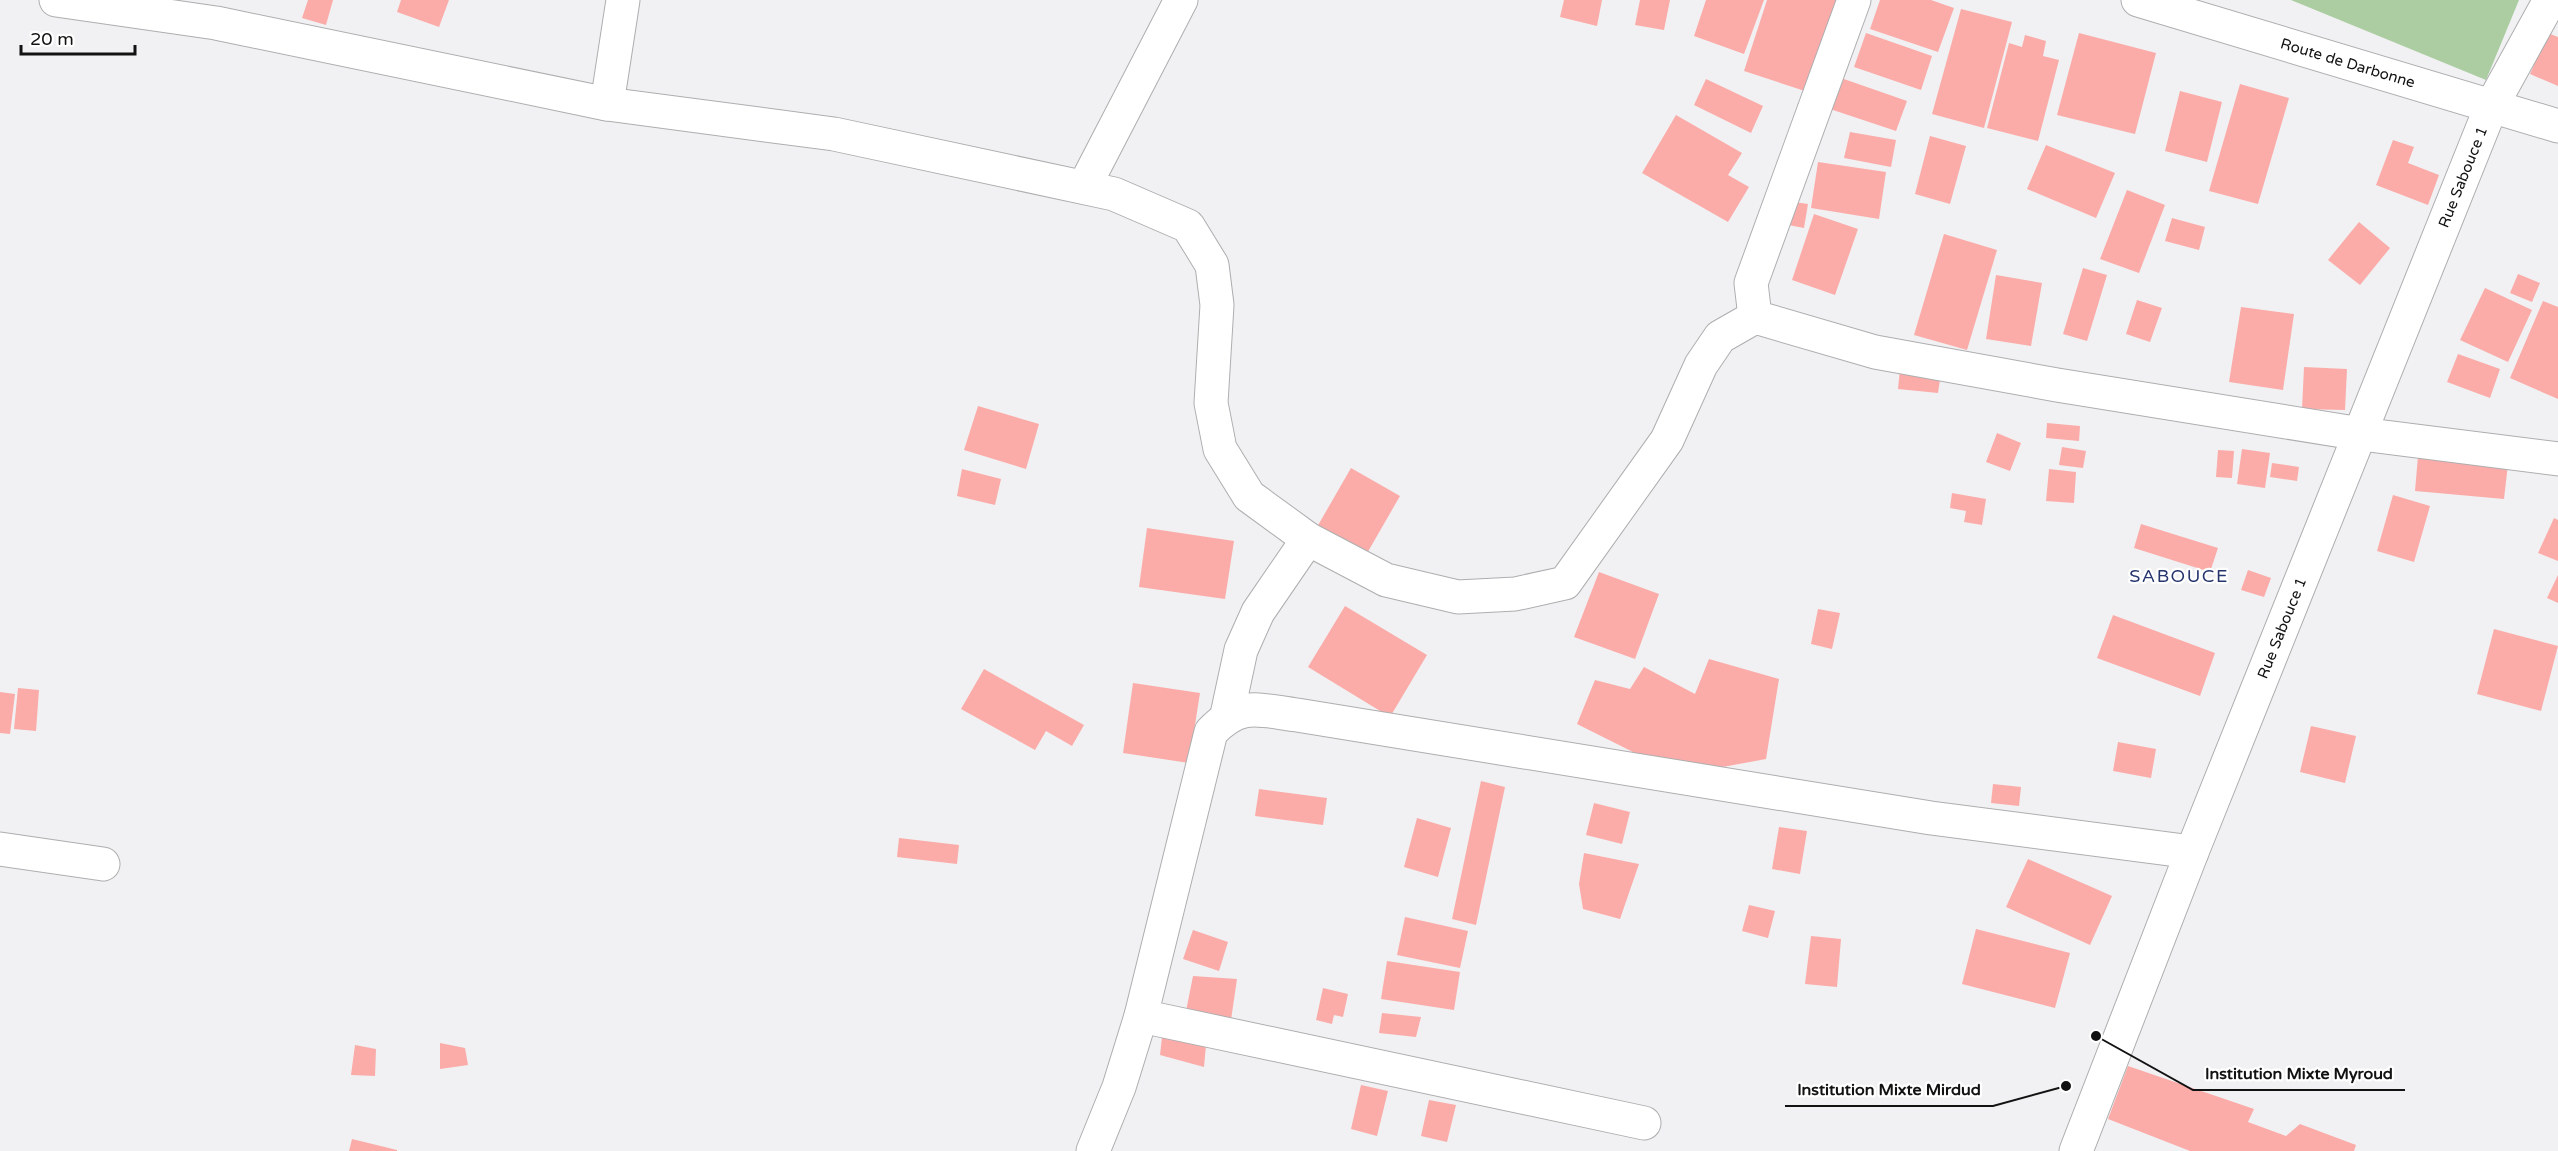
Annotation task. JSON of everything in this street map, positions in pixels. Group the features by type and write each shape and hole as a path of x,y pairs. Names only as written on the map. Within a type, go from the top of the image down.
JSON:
{"street":[{"path":"56,0 216,23 607,104 834,134 1114,194 1188,226 1212,266 1217,305 1211,403 1220,449 1248,496 1308,539 1386,580 1458,597 1515,594 1565,583 1667,440 1701,365 1720,337 1755,317 1875,352 2057,385 2361,434 2558,459"},
{"path":"607,104 623,0"},
{"path":"1084,187 1181,0"},
{"path":"1755,317 1751,283 1854,0"},
{"name":"Route de Darbonne","path":"2138,0 2558,126"},
{"name":"Rue Sabouce 1","path":"2076,1151 2192,852 2491,107 2550,0"},
{"path":"1093,1151 1119,1087 1141,1016 1211,732 1227,715 1241,650 1258,612 1308,539"},
{"path":"1227,715 1251,709 1297,715 1931,818 2192,852"},
{"path":"0,849 103,864"},
{"path":"1141,1016 1644,1123"}],"green space":[{"path":"2291,0 2519,0 2486,80"}],"building":[{"path":"308,0 333,0 326,25 302,18"},
{"path":"401,0 449,0 439,27 397,12"},
{"path":"1564,0 1602,0 1597,26 1560,17"},
{"path":"1640,0 1670,0 1664,30 1635,25"},
{"path":"1706,0 1764,0 1744,54 1694,36"},
{"path":"1767,0 1841,0 1811,93 1744,71"},
{"path":"1880,0 1931,0 1954,8 1938,52 1870,29"},
{"path":"1961,9 2012,22 1984,128 1932,114"},
{"path":"1866,33 1932,56 1921,90 1854,67"},
{"path":"2079,33 2156,53 2135,134 2057,115"},
{"path":"2548,33 2558,37 2558,86 2530,74"},
{"path":"2025,35 2046,41 2043,56 2059,60 2038,141 1987,128 2009,43 2022,47"},
{"path":"1841,78 1907,101 1896,131 1830,109"},
{"path":"1706,79 1763,106 1751,133 1694,105"},
{"path":"2240,84 2289,98 2258,204 2209,191"},
{"path":"2180,91 2222,102 2207,162 2165,151"},
{"path":"1676,115 1742,153 1728,175 1749,187 1728,222 1642,173"},
{"path":"1850,132 1896,140 1891,167 1844,158"},
{"path":"1930,136 1966,146 1950,204 1915,194"},
{"path":"2393,140 2414,147 2408,163 2439,175 2428,205 2376,185"},
{"path":"2046,145 2115,173 2096,218 2027,189"},
{"path":"1818,162 1886,172 1879,219 1811,208"},
{"path":"2127,190 2165,205 2139,273 2100,259"},
{"path":"1787,201 1808,204 1804,228 1783,224"},
{"path":"1814,214 1858,229 1835,295 1792,280"},
{"path":"2172,218 2205,227 2199,250 2165,241"},
{"path":"2359,222 2390,248 2360,285 2328,260"},
{"path":"1944,234 1997,250 1967,350 1914,335"},
{"path":"2083,268 2107,275 2087,341 2063,334"},
{"path":"2518,274 2540,283 2532,302 2510,293"},
{"path":"1996,275 2042,283 2031,346 1986,339"},
{"path":"2485,288 2532,310 2508,362 2460,340"},
{"path":"2137,300 2162,308 2150,342 2126,334"},
{"path":"2543,301 2558,307 2558,399 2510,378"},
{"path":"2241,307 2294,314 2283,390 2229,382"},
{"path":"2458,354 2500,369 2490,398 2447,382"},
{"path":"2304,367 2347,369 2345,410 2302,409"},
{"path":"1900,369 1941,373 1938,393 1898,389"},
{"path":"978,406 1039,424 1026,469 964,450"},
{"path":"2047,423 2080,426 2079,441 2046,438"},
{"path":"1997,433 2021,443 2010,471 1986,462"},
{"path":"2062,447 2086,451 2083,468 2059,465"},
{"path":"2242,449 2270,453 2265,488 2237,484"},
{"path":"2218,450 2234,451 2232,478 2216,477"},
{"path":"2418,456 2508,464 2504,499 2415,491"},
{"path":"2272,463 2299,467 2297,481 2270,477"},
{"path":"1351,468 1400,496 1362,562 1313,534"},
{"path":"962,469 1001,479 995,505 957,496"},
{"path":"2049,469 2076,472 2074,503 2046,501"},
{"path":"1952,493 1986,499 1982,525 1964,522 1966,511 1950,508"},
{"path":"2393,495 2430,506 2414,562 2377,551"},
{"path":"2554,518 2558,520 2558,561 2538,553"},
{"path":"2141,524 2218,548 2210,572 2134,548"},
{"path":"1147,528 1234,541 1225,599 1139,587"},
{"path":"2248,570 2271,578 2264,597 2241,590"},
{"path":"1599,572 1659,594 1635,659 1574,637"},
{"path":"2558,575 2558,603 2547,598"},
{"path":"1345,606 1427,655 1390,717 1308,667"},
{"path":"1818,609 1840,613 1832,649 1811,644"},
{"path":"2113,615 2215,653 2200,696 2097,658"},
{"path":"2494,629 2558,646 2541,711 2477,694"},
{"path":"1709,659 1779,679 1766,759 1679,775 1577,724 1595,680 1630,689 1644,667 1695,694"},
{"path":"984,669 1084,725 1072,746 1046,731 1035,750 961,709"},
{"path":"1133,683 1200,693 1189,763 1123,753"},
{"path":"18,688 39,690 36,731 14,729"},
{"path":"0,692 15,694 10,734 0,733"},
{"path":"2311,726 2356,736 2345,783 2300,772"},
{"path":"2118,742 2156,749 2151,778 2113,771"},
{"path":"1481,781 1505,787 1476,925 1452,919"},
{"path":"1993,784 2021,787 2019,806 1991,803"},
{"path":"1259,789 1327,798 1323,825 1255,816"},
{"path":"1594,803 1630,812 1622,844 1586,835"},
{"path":"1417,818 1451,828 1438,877 1404,867"},
{"path":"1779,827 1807,831 1800,874 1772,869"},
{"path":"899,838 959,845 957,864 897,857"},
{"path":"1584,853 1639,864 1620,919 1583,909 1579,884"},
{"path":"2028,859 2112,896 2090,945 2006,907"},
{"path":"1749,905 1775,911 1768,938 1742,931"},
{"path":"1405,917 1468,931 1460,968 1397,955"},
{"path":"1976,929 2070,953 2055,1008 1962,984"},
{"path":"1193,930 1228,942 1219,971 1183,959"},
{"path":"1811,936 1841,939 1837,987 1805,984"},
{"path":"1387,961 1460,972 1454,1010 1381,999"},
{"path":"1193,976 1237,979 1231,1020 1185,1016"},
{"path":"1323,988 1348,994 1343,1017 1334,1015 1332,1024 1316,1020"},
{"path":"1382,1013 1421,1017 1416,1037 1379,1033"},
{"path":"1162,1037 1206,1045 1204,1067 1160,1055"},
{"path":"440,1043 465,1048 468,1065 440,1069"},
{"path":"355,1045 376,1049 375,1076 351,1075"},
{"path":"2128,1066 2254,1109 2248,1122 2286,1136 2300,1124 2356,1145 2354,1151 2190,1151 2108,1119"},
{"path":"1361,1085 1388,1091 1377,1136 1351,1129"},
{"path":"1429,1100 1456,1105 1447,1142 1421,1136"},
{"path":"352,1139 397,1150 397,1151 349,1151"}],"place":[{"name":"Institution Mixte Myroud","path":"2096,1036"},
{"name":"Institution Mixte Mirdud","path":"2066,1086"}],"district":[{"name":"SABOUCE","path":"2179,576"}]}
